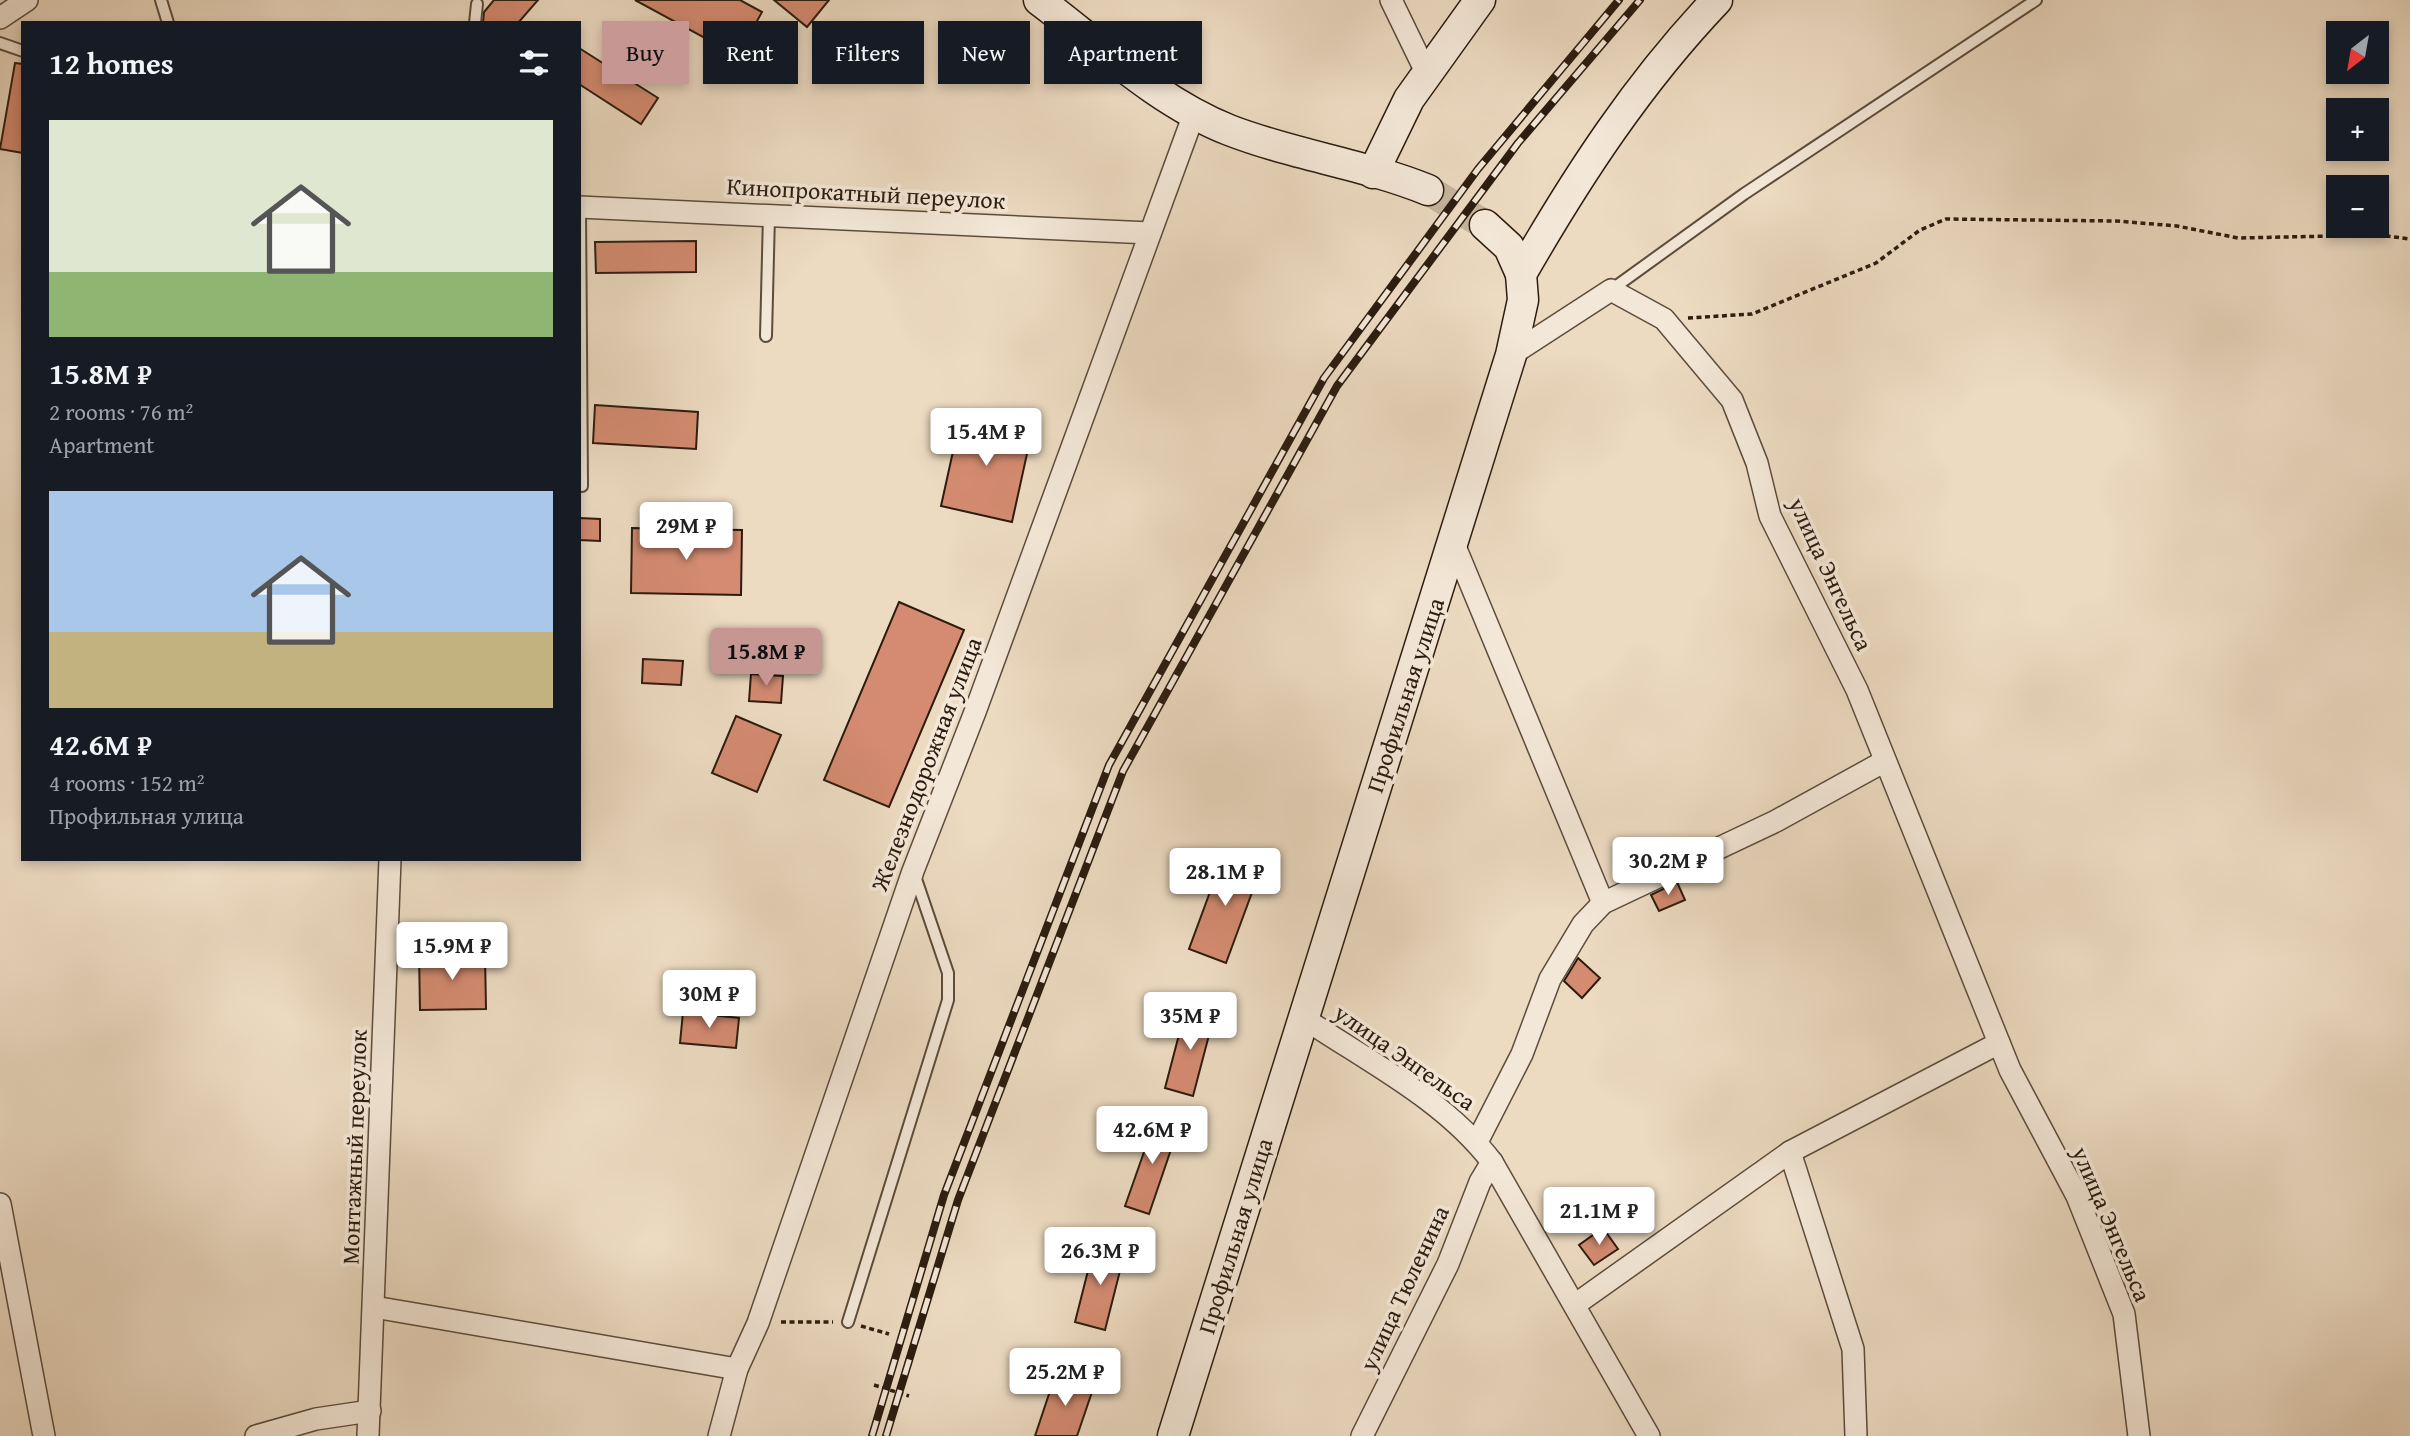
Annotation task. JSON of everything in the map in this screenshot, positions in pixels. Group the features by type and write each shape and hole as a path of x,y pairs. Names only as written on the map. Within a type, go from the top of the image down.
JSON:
{"main road":[{"path":"1039,0 1194,114 1254,139 1428,190"},
{"path":"1373,173 1405,107 1426,72 1480,0"},
{"path":"1521,274 1607,132 1647,80 1717,0"},
{"path":"1485,225 1509,247 1521,274"},
{"name":"Профильная улица","path":"1173,1436 1511,355 1523,300 1521,274"}],"street":[{"path":"0,18 27,0"},
{"path":"1391,0 1426,72"},
{"name":"Железнодорожная улица","path":"719,1436 737,1369 758,1323 913,871 975,712 1194,114"},
{"name":"Кинопрокатный переулок","path":"581,207 1150,233"},
{"path":"1511,355 1611,290"},
{"name":"улица Энгельса","path":"1611,290 1664,319 1732,400 1757,463 1770,516 1857,690 1999,1043 2077,1196 2124,1314 2139,1436"},
{"path":"1454,544 1604,902"},
{"name":"улица Энгельса","path":"1477,1142 1522,1054 1550,979 1583,924 1604,902 1776,821 1885,761"},
{"name":"Монтажный переулок","path":"368,1436 390,861"},
{"name":"улица Энгельса","path":"1302,1017 1436,1107 1477,1142 1492,1162 1576,1304 1649,1436"},
{"path":"1576,1304 1790,1152 1999,1043"},
{"path":"1790,1152 1853,1349 1856,1436"},
{"name":"улица Тюленина","path":"1363,1436 1448,1264 1480,1182 1492,1162"},
{"path":"0,1208 44,1436"},
{"path":"374,1307 737,1369"},
{"path":"256,1436 316,1419 370,1411"}],"lane":[{"path":"161,0 167,21"},
{"path":"1611,290 1744,194 2036,0"},
{"path":"475,21 477,4"},
{"path":"0,43 21,50"},
{"path":"766,337 769,215"},
{"path":"581,393 582,486"},
{"path":"848,1322 948,1000 948,973 913,871"}],"path":[{"path":"1664,319 1752,314 1876,262 1920,230 1946,219 2116,221 2177,226 2238,239 2379,235 2410,239"},
{"path":"758,1323 848,1322 889,1334"},
{"path":"874,1385 909,1396"}],"building":[{"path":"494,0 538,0 520,21 483,21 484,12"},
{"path":"635,0 740,0 762,12 757,21 703,21 703,37 689,29 689,21 674,21"},
{"path":"774,0 829,0 807,27"},
{"path":"581,49 602,63 602,84 636,84 658,98 641,124 581,85"},
{"path":"15,63 21,64 21,153 0,149"},
{"path":"696,241 696,272 596,273 595,242"},
{"path":"595,405 698,412 696,449 593,443"},
{"path":"961,415 1032,431 1012,522 941,506"},
{"path":"581,518 600,519 600,541 581,540"},
{"path":"632,528 742,530 741,595 631,593"},
{"path":"899,602 964,630 889,807 824,780"},
{"path":"643,659 683,661 681,685 642,683"},
{"path":"751,674 783,676 781,703 749,701"},
{"path":"736,716 781,735 757,792 712,773"},
{"path":"1224,854 1261,868 1226,963 1189,949"},
{"path":"1677,882 1685,900 1659,911 1651,895"},
{"path":"419,954 485,954 486,1009 420,1010"},
{"path":"1578,958 1600,978 1582,998 1564,981"},
{"path":"1186,1008 1214,1016 1193,1096 1165,1088"},
{"path":"683,1012 739,1018 736,1048 680,1043"},
{"path":"1156,1118 1179,1126 1149,1214 1125,1206"},
{"path":"1603,1228 1618,1249 1594,1265 1579,1245"},
{"path":"1095,1243 1125,1251 1105,1330 1075,1322"},
{"path":"1056,1373 1094,1386 1077,1436 1035,1436"}],"tunnel":[{"path":"1428,190 1485,225"}],"railway":[{"path":"872,1436 944,1195 1109,765 1324,378 1478,169 1619,0"},
{"path":"886,1436 958,1200 1123,771 1337,386 1518,143 1640,0"}]}
